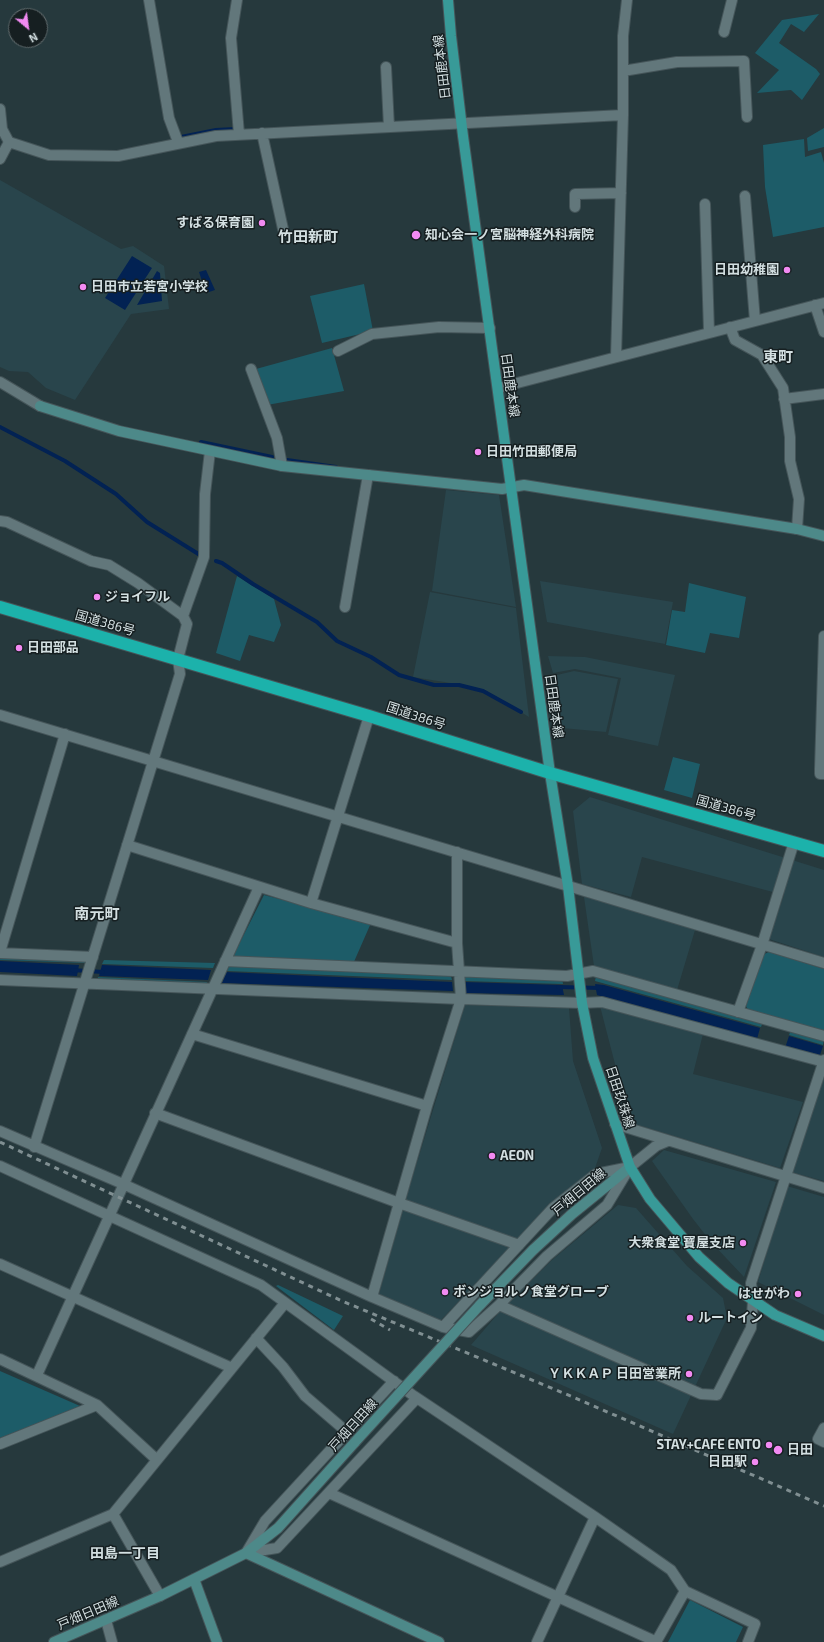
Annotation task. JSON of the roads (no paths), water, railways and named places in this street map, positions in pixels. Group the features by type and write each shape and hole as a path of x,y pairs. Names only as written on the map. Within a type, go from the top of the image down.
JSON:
{"highway":[{"name":"国道386号","path":"0,607 369,716 550,773 794,842 824,852"}],"main road":[{"name":"日田鹿本線","path":"448,0 462,124 550,773"},
{"name":"日田玖珠線","path":"550,773 568,886 582,1003 593,1058 630,1167 650,1199 699,1257 728,1283 775,1315 824,1336"}],"street":[{"path":"149,0 169,118 178,142"},
{"path":"237,0 231,38 240,134"},
{"path":"616,357 623,115 623,36 627,0"},
{"path":"724,32 732,0"},
{"path":"623,71 677,62 744,61 747,117"},
{"path":"386,67 390,127"},
{"path":"0,109 2,129 9,142 49,155 118,156 178,142 240,134 623,115"},
{"path":"262,133 283,229"},
{"path":"0,159 9,142"},
{"path":"575,207 575,194 621,193"},
{"path":"744,196 755,321"},
{"path":"705,204 709,332"},
{"path":"498,388 820,304 824,332"},
{"path":"338,351 372,334 439,327 490,328"},
{"path":"730,327 736,340 762,355 783,388 790,437 790,462 799,499 797,529"},
{"path":"251,369 277,438 282,466"},
{"path":"0,382 40,406 119,431 282,466 502,489 524,485 797,529 824,536"},
{"path":"784,399 824,394"},
{"path":"182,616 204,557 205,494 210,451"},
{"path":"345,607 368,475"},
{"path":"0,521 7,522 91,561 109,565 138,583 182,616 187,624 178,660 180,674 152,760 34,1147"},
{"path":"824,636 820,774 824,774"},
{"path":"0,715 824,963"},
{"path":"311,903 369,716"},
{"path":"65,734 0,952 93,957"},
{"path":"738,1012 762,945 794,842"},
{"path":"127,845 311,903 457,943"},
{"path":"372,1297 427,1106 460,999 460,972 457,943 457,852"},
{"path":"37,1375 259,887"},
{"path":"225,961 567,976 593,971 824,1036"},
{"path":"0,980 213,990 582,1003 602,1002 824,1061 751,1283 753,1301 751,1328 717,1395 701,1394 499,1305"},
{"path":"192,1034 427,1106"},
{"path":"155,1114 519,1245"},
{"path":"615,1124 824,1188"},
{"path":"0,1131 34,1147 123,1184 372,1297 443,1327 469,1332 499,1305 547,1256 607,1205 630,1167 656,1146 668,1141"},
{"path":"0,1166 261,1285 417,1398 595,1517 671,1570 685,1591 755,1624 748,1642"},
{"path":"443,1327 553,1208 596,1174 630,1167"},
{"name":"戸畑日田線","path":"54,1642 160,1596 246,1553 278,1528 469,1317 533,1250 572,1214 630,1167"},
{"path":"0,1264 232,1368"},
{"path":"0,1562 113,1514 285,1303"},
{"path":"256,1338 305,1396 347,1432"},
{"path":"0,1358 97,1405 157,1460"},
{"path":"246,1553 265,1521 394,1381"},
{"path":"246,1553 277,1548 417,1398"},
{"path":"0,1444 97,1405"},
{"path":"824,1428 818,1439 824,1442"},
{"path":"329,1492 656,1642 685,1591"},
{"path":"113,1514 160,1596"},
{"path":"537,1642 595,1517"},
{"path":"246,1553 439,1642"},
{"path":"194,1579 217,1642"},
{"path":"106,1620 112,1642"}],"water":[{"path":"132,256 152,268 125,310 105,298"},
{"path":"206,270 215,290 206,293 199,272"},
{"path":"157,271 160,273 162,301 137,305"},
{"path":"0,961 79,965 77,976 0,972"},
{"path":"102,965 211,970 208,980 99,976"},
{"path":"225,972 452,982 453,991 222,983"},
{"path":"464,982 562,985 564,995 465,993"},
{"path":"595,984 604,985 760,1028 757,1039 597,995"},
{"path":"789,1036 823,1046 819,1058 785,1048"}],"waterway":[{"path":"181,137 216,130 235,129"},
{"path":"0,427 65,461 116,494 147,522 200,555"},
{"path":"201,442 272,457"},
{"path":"287,460 336,467"},
{"path":"216,561 222,563 253,584 317,622 337,641 371,657 399,675 434,685 459,685 483,691 521,712"},
{"path":"72,970 103,972"},
{"path":"558,987 601,988"}],"railway":[{"path":"0,1142 342,1301 573,1397 824,1506"},
{"path":"371,1319 390,1330"}],"place":[{"name":"すばる保育園","path":"262,223"},
{"name":"知心会一ノ宮脳神経外科病院","path":"416,235"},
{"name":"日田幼稚園","path":"787,270"},
{"name":"日田市立若宮小学校","path":"83,287"},
{"name":"日田竹田郵便局","path":"478,452"},
{"name":"ジョイフル","path":"97,597"},
{"name":"日田部品","path":"19,648"},
{"name":"AEON","path":"492,1156"},
{"name":"大衆食堂 寶屋支店","path":"743,1243"},
{"name":"ボンジョルノ食堂グローブ","path":"445,1292"},
{"name":"はせがわ","path":"798,1294"},
{"name":"ルートイン","path":"690,1318"},
{"name":"ＹＫＫＡＰ 日田営業所","path":"689,1374"},
{"name":"STAY+CAFE ENTO","path":"769,1445"},
{"name":"日田","path":"778,1450"},
{"name":"日田駅","path":"755,1462"}],"district":[{"name":"竹田新町","path":"308,237"},
{"name":"東町","path":"778,357"},
{"name":"南元町","path":"97,914"},
{"name":"田島一丁目","path":"125,1553"}]}
